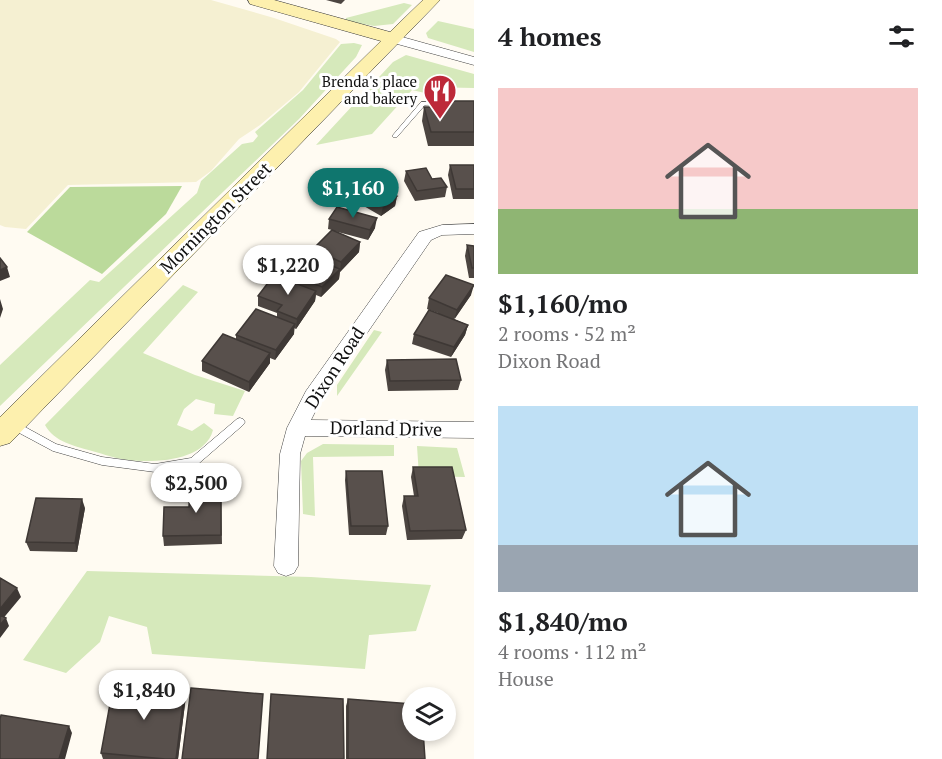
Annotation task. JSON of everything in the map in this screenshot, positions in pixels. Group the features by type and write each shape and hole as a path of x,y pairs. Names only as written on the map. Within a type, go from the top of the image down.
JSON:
{"main road":[{"path":"256,0 395,39"},
{"name":"Mornington Street","path":"6,430 432,0"}],"street":[{"path":"395,39 474,61"},
{"name":"Dixon Road","path":"286,566 290,454 297,428 313,396 425,236 447,228 474,229"},
{"name":"Dorland Drive","path":"297,428 474,430"}],"lane":[{"path":"395,136 423,103 453,103"},
{"path":"6,430 102,461 155,468 194,462 240,422"}],"shaded area":[{"path":"0,0 211,0 274,18 340,42 299,92 260,125 239,139 211,171 196,182 68,185 26,229 5,227 0,225"}],"green space":[{"path":"404,3 412,5 393,24 374,26 346,21 346,18"},
{"path":"438,21 474,29 474,52 428,38 426,33"},
{"path":"341,44 362,45 356,57 299,119 0,406 0,365 90,280 99,282 197,193 201,181 242,144 253,142 258,136 255,132 303,90"},
{"path":"406,55 474,74 474,88 425,87 425,93 412,90 372,134 316,145 393,62"},
{"path":"182,186 166,214 102,274 27,232 70,187"},
{"path":"183,285 198,292 143,353 195,375 245,391 233,416 214,414 215,404 196,399 184,409 177,425 192,431 204,423 213,430 208,440 190,454 165,460 119,459 72,445 54,436 45,425"},
{"path":"374,330 382,332 337,396 337,385"},
{"path":"323,444 394,445 394,456 313,457 315,516 303,514 301,461 307,453"},
{"path":"417,446 457,448 465,477 419,476"},
{"path":"87,571 311,577 431,585 416,631 369,635 365,669 152,654 147,627 109,616 100,642 66,673 23,660"}],"building":[{"path":"431,101 474,101 474,132 431,132 424,107 433,107"},
{"path":"450,165 474,165 474,189 456,189"},
{"path":"426,168 432,179 441,178 447,187 417,191 406,171"},
{"path":"365,179 397,196 383,206 351,188"},
{"path":"337,207 377,218 370,230 329,219"},
{"path":"332,230 360,242 341,262 313,249"},
{"path":"467,245 474,246 474,268 472,268"},
{"path":"296,252 340,269 322,287 283,272"},
{"path":"0,258 7,267 0,270"},
{"path":"274,275 316,291 297,319 277,311 282,305 258,296"},
{"path":"446,275 474,285 457,310 429,298"},
{"path":"256,309 295,324 276,350 236,335"},
{"path":"429,310 468,325 454,347 414,334"},
{"path":"223,334 270,353 249,382 202,361"},
{"path":"456,359 461,380 390,381 387,360"},
{"path":"413,467 452,467 466,530 410,531 404,496 418,496"},
{"path":"346,471 382,471 388,526 351,526"},
{"path":"221,486 221,535 163,536 164,507 189,507 190,487"},
{"path":"36,498 82,499 75,543 26,542"},
{"path":"0,578 17,588 0,609"},
{"path":"0,615 6,618 0,625"},
{"path":"114,682 185,688 176,759 101,753"},
{"path":"191,688 263,694 258,759 182,759"},
{"path":"271,694 343,699 344,759 267,759"},
{"path":"348,699 402,703 402,741 424,741 425,759 348,759"},
{"path":"1,715 69,726 59,759 0,759"}],"place":[{"name":"Brenda's place and bakery","path":"440,120"}]}
